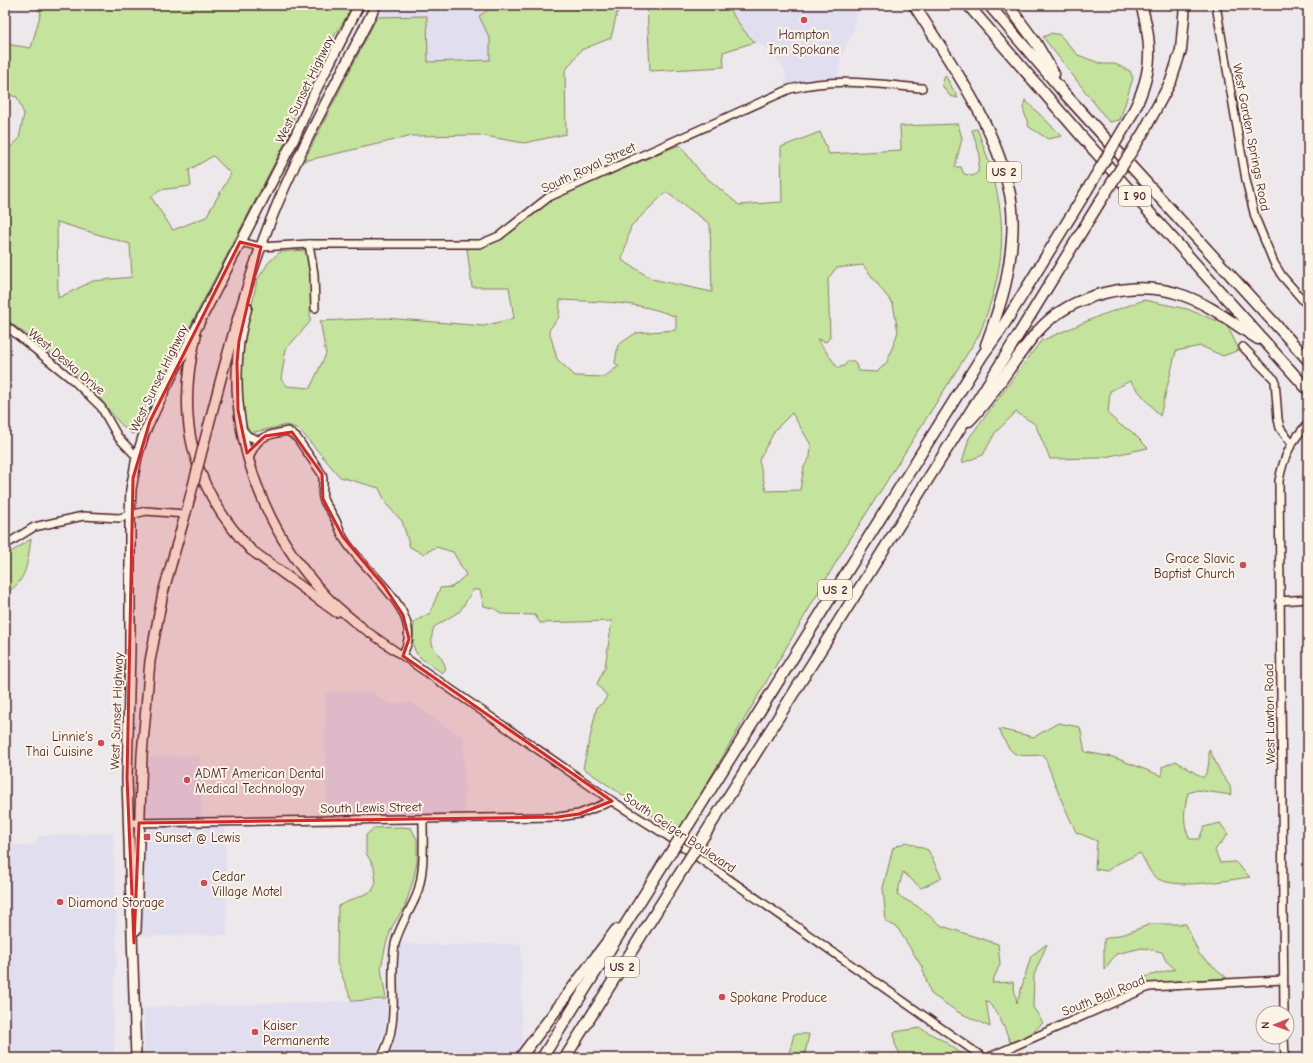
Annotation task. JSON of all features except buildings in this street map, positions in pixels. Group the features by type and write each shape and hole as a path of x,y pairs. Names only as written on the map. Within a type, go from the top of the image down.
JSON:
{"highway":[{"name":"US 2","path":"914,5 971,95 990,132 1001,162 1010,195 1011,249 1007,276 1001,301 982,356"},
{"name":"I 90","path":"968,5 1088,144 1306,388"},
{"name":"I 90","path":"989,5 1066,95 1308,360"},
{"path":"1008,5 1036,43 1066,95"},
{"name":"US 2","path":"542,1058 982,356 1000,331 1129,120 1146,83 1149,62 1146,23 1141,5"},
{"name":"US 2","path":"565,1058 1143,133 1171,81 1181,50 1185,5"},
{"path":"956,434 981,409 1038,331 1050,320 1066,309 1088,298 1106,293 1136,289 1158,290 1185,296 1214,310 1270,347"},
{"path":"520,1058 622,922 642,899"}],"main road":[{"name":"West Sunset Highway","path":"136,1058 134,943 130,918 127,778 130,649 130,516 132,488 137,457 153,414 294,139 314,94 359,5"},
{"name":"West Sunset Highway","path":"134,943 137,926 139,823 143,735 152,647 163,593 233,332 261,247 286,186 305,145 376,5"},
{"path":"257,260 239,348 237,386 241,428 249,459 266,509 291,554 325,596 361,627"},
{"path":"200,320 191,355 186,396 194,453 211,497 241,539 251,550 309,593 361,627"}],"street":[{"name":"West Garden Springs Road","path":"1216,5 1246,180 1255,217 1274,263 1282,276 1308,306"},
{"name":"South Royal Street","path":"240,242 261,247 309,244 480,244 499,236 542,201 557,193 790,90 812,84 833,82 922,88"},
{"path":"309,244 314,274 315,308"},
{"name":"West Deska Drive","path":"5,325 73,380 101,407 118,437 137,457"},
{"path":"1243,346 1275,380 1280,428 1291,443"},
{"name":"West Lawton Road","path":"1284,1005 1279,481 1281,466 1291,443 1308,424"},
{"path":"241,428 248,436 258,440"},
{"path":"249,459 258,440 271,434 290,431 307,452 322,474 324,480 323,499 333,515 343,537 384,586 403,615 407,626 409,639 402,655"},
{"path":"5,546 34,527 61,520 84,516 119,518 146,511 186,510"},
{"path":"1280,601 1308,599"},
{"name":"South Geiger Boulevard","path":"361,627 612,800 666,835 985,1058"},
{"name":"South Lewis Street","path":"128,823 558,817 579,814 612,800"},
{"path":"382,1058 394,1019 393,964 398,931 416,894 422,874 423,819"},
{"name":"South Ball Road","path":"985,1058 1148,987 1284,980"},
{"path":"1284,1045 1285,1058"}],"highlighted area":[{"path":"240,242 261,247 239,341 237,362 238,410 247,453 265,436 292,432 322,474 323,499 343,537 384,586 403,615 409,639 403,656 612,801 579,814 558,817 139,823 134,943 127,778 133,478 150,421"}],"shaded area":[{"path":"382,5 491,5 492,7 479,16 490,39 490,60 428,62 377,17"},
{"path":"726,5 857,5 857,17 853,31 840,59 837,78 807,83 784,91 786,75 784,68 770,50 755,42 745,32"},
{"path":"373,691 379,698 391,704 410,702 464,738 465,815 326,817 325,693"},
{"path":"200,756 202,820 167,820 154,819 147,816 144,811 145,757"},
{"path":"225,826 227,935 140,936 143,833 151,828"},
{"name":"Diamond Storage","path":"113,833 117,960 113,990 114,1058 5,1058 5,836 11,836 11,845 33,845 37,842 37,836"},
{"path":"400,943 443,945 521,944 522,1046 513,1058 387,1058 394,1040 398,1017 397,969"},
{"path":"388,1000 385,1029 374,1058 144,1058 144,1007"}],"green space":[{"path":"32,5 353,5 312,71 299,102 289,135 169,367 145,407 135,432 132,434 120,423 89,386 59,360 5,318 5,153 19,139 24,114 17,97 5,94 5,44 31,48 41,12","holes":["213,156 231,174 206,217 173,230 151,197 159,190 191,186 189,170","57,222 130,244 132,277 93,281 58,298"]},
{"path":"491,5 619,5 611,38 581,50 565,71 566,134 524,143 479,135 412,136 304,161 377,17 427,16 428,62 490,60 490,39 479,16 492,7"},
{"path":"647,5 726,5 745,32 755,42 723,52 724,67 650,71"},
{"path":"1052,33 1060,35 1078,55 1102,64 1115,64 1130,71 1133,78 1120,120 1109,122 1043,37"},
{"path":"945,75 958,98 950,96 942,85"},
{"path":"1025,100 1062,136 1048,139 1029,127 1023,108"},
{"path":"958,124 962,138 955,167 961,167 964,174 973,176 978,172 980,155 972,130 977,129 995,183 1000,208 1002,232 1001,255 997,280 989,306 979,335 842,552 678,833 583,768 597,707 603,703 607,696 597,684 605,667 612,621 540,623 535,615 502,614 495,609 484,606 480,590 473,590 460,611 434,627 432,635 433,646 446,669 442,673 416,653 413,642 414,622 430,613 440,588 452,587 466,575 453,552 436,547 423,554 410,547 402,521 387,505 379,488 340,477 299,429 287,425 250,433 245,429 241,394 242,353 257,280 269,262 280,252 306,250 311,274 310,322 286,349 281,379 287,386 310,388 326,354 320,321 385,318 484,326 514,318 509,287 472,287 467,249 488,245 507,235 547,202 680,145 701,173 739,205 782,202 781,147 820,132 829,154 901,150 900,126","holes":["666,192 710,224 712,292 652,279 622,260 631,226","863,265 893,304 898,332 887,362 877,372 859,371 854,361 848,361 844,366 838,368 817,339 826,342 830,337 828,279 836,268","560,300 619,303 648,308 676,317 676,330 636,333 618,345 615,363 619,366 604,377 575,376 557,359 549,330 559,317","792,413 811,445 810,457 804,467 800,490 766,491 759,460 775,430"]},
{"path":"1144,300 1187,309 1227,325 1239,350 1223,356 1201,346 1176,351 1160,416 1130,381 1110,391 1108,414 1120,425 1131,431 1148,448 1100,458 1050,459 1035,424 1016,412 995,433 983,455 962,463 969,438 1041,341 1099,316"},
{"path":"31,539 27,563 22,577 13,589 5,594 5,556"},
{"path":"1058,723 1080,727 1085,752 1113,757 1162,776 1162,767 1176,761 1203,778 1208,768 1209,749 1222,775 1230,786 1231,795 1197,790 1188,793 1184,816 1187,834 1190,839 1199,839 1204,827 1220,823 1228,834 1215,850 1220,863 1235,862 1250,877 1188,884 1164,881 1153,875 1140,853 1117,864 1107,871 1095,869 1097,841 1076,832 1060,797 1044,755 1026,756 1015,754 1011,751 999,729 1034,737"},
{"path":"374,828 411,828 417,839 417,862 405,906 392,927 386,944 381,968 386,999 352,1001 337,963 338,906 372,891 376,883 374,867 366,853 366,835"},
{"path":"906,842 928,850 942,878 921,888 903,872 897,895 917,906 942,926 998,944 1000,964 992,983 1013,982 1017,1003 1031,956 1047,944 1034,975 1033,1007 1043,1023 1025,1038 1010,1042 994,1009 986,1000 990,1027 958,1012 931,994 922,967 897,927 886,922 883,888 893,848"},
{"path":"1151,924 1186,924 1199,954 1227,978 1146,983 1144,977 1175,969 1166,961 1162,952 1142,948 1116,954 1104,970 1104,939 1127,933"},
{"path":"920,1028 944,1041 968,1058 926,1058 919,1055 919,1058 902,1058 895,1044 894,1032"},
{"path":"794,1034 809,1034 804,1058 788,1058"}],"place":[{"name":"Hampton Inn Spokane","path":"804,20"},
{"name":"Grace Slavic Baptist Church","path":"1243,565"},
{"name":"Linnie's Thai Cuisine","path":"101,743"},
{"name":"ADMT American Dental Medical Technology","path":"187,780"},
{"name":"Sunset @ Lewis","path":"147,837"},
{"name":"Cedar Village Motel","path":"204,883"},
{"name":"Diamond Storage","path":"60,902"},
{"name":"Spokane Produce","path":"722,997"},
{"name":"Kaiser Permanente","path":"255,1032"}]}
